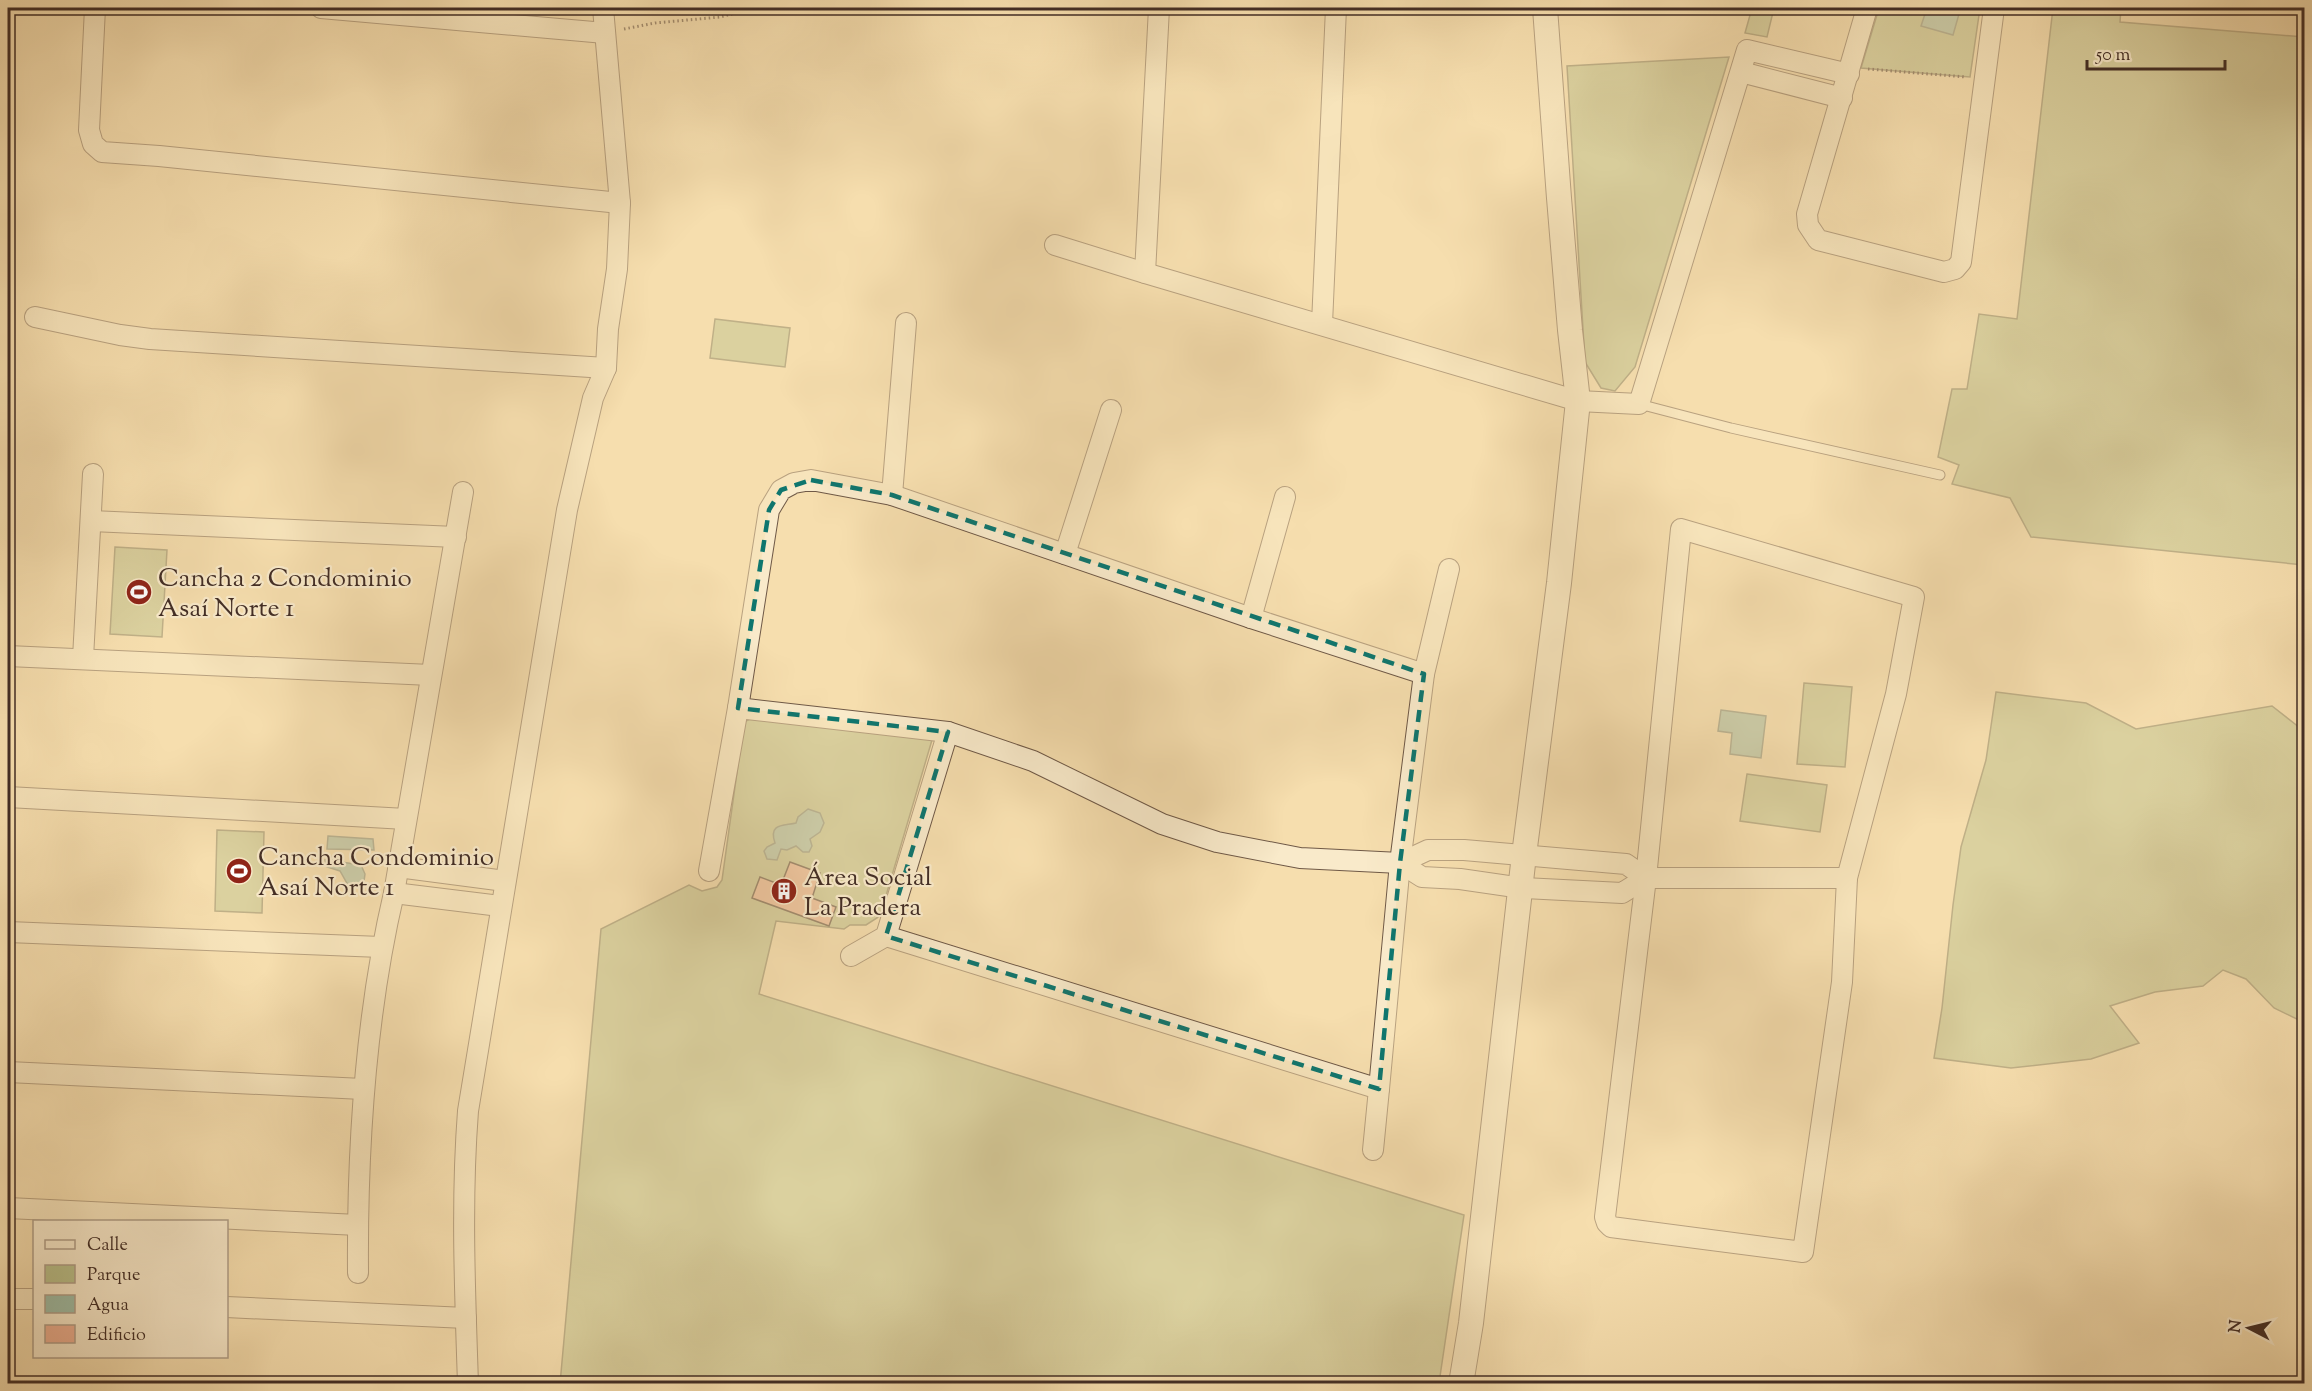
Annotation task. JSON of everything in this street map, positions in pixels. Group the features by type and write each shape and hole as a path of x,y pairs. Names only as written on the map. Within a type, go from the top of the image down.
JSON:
{"street":[{"path":"95,8 89,130 93,144 102,152 620,203"},
{"path":"321,8 605,33"},
{"path":"468,1383 464,1167 468,1111 567,510 593,398 606,368 608,329 617,269 620,203 603,8"},
{"path":"1145,273 1159,8"},
{"path":"1322,324 1336,8"},
{"path":"1461,1383 1472,1323 1524,855 1559,583 1578,401 1563,253 1545,8"},
{"path":"1867,8 1855,71 1842,98 1807,214 1808,225 1818,240 1944,272 1955,269 1962,262 1994,8"},
{"path":"1055,245 1578,401 1639,404 1747,50 1855,71"},
{"path":"1740,72 1842,98"},
{"path":"35,317 150,339 606,368"},
{"path":"892,495 906,323"},
{"path":"1065,554 1111,410"},
{"path":"83,658 93,474"},
{"path":"709,871 738,708 769,510 781,490 794,483 811,480 892,495 1251,618 1424,674"},
{"path":"358,1273 363,1089 381,947 394,893 463,492"},
{"path":"1251,618 1285,497"},
{"path":"91,521 456,537"},
{"path":"1681,529 1914,597 1896,694 1847,878 1842,982 1803,1252 1611,1227 1605,1217 1646,878 1681,529"},
{"path":"1372,1150 1400,863 1424,674 1449,568"},
{"path":"8,656 431,675"},
{"path":"738,708 948,732 1033,761 1162,824 1217,842 1300,858 1400,863 1428,850 1524,855 1626,864 1646,878"},
{"path":"851,956 886,936 948,732"},
{"path":"8,797 406,819"},
{"path":"1400,863 1422,877 1460,879 1522,888 1622,892 1646,878 1847,878"},
{"path":"398,867 505,881"},
{"path":"394,893 500,906"},
{"path":"8,932 381,947"},
{"path":"886,936 1379,1089"},
{"path":"8,1072 363,1089"},
{"path":"8,1208 358,1225"},
{"path":"8,1299 33,1299"},
{"path":"228,1307 466,1318"}],"lane":[{"path":"1639,404 1731,428 1940,476"}],"path":[{"path":"605,33 655,24 720,17 755,8"},
{"path":"2251,8 2304,13"},
{"path":"1855,71 1970,77"}],"highlighted area":[{"path":"811,480 892,495 1424,674 1400,863 1379,1089 886,936 948,732 738,708 769,510 781,490"}],"green space":[{"path":"1752,8 1774,8 1767,37 1745,33"},
{"path":"1879,8 1980,8 1970,77 1861,68"},
{"path":"2053,8 2121,8 2120,22 2304,37 2304,565 2031,537 2010,498 1952,484 1959,465 1938,457 1952,389 1967,389 1979,314 2017,319"},
{"path":"1729,57 1635,367 1615,391 1601,388 1585,362 1567,66"},
{"path":"715,319 790,328 785,367 710,358"},
{"name":"Cancha 2 Condominio Asaí Norte 1","path":"115,547 167,550 162,637 110,634"},
{"path":"1804,683 1852,687 1845,767 1797,764"},
{"path":"1996,692 2086,703 2136,729 2272,706 2304,731 2304,1021 2274,1008 2246,979 2223,970 2203,986 2155,992 2110,1006 2139,1043 2091,1059 2011,1068 1934,1058 1961,847 1986,760"},
{"path":"760,714 930,731 932,740 880,916 866,925 850,925 844,929 776,921 759,994 1464,1215 1439,1383 560,1384 601,929 689,885 702,891 717,887 722,880 744,722"},
{"path":"1747,774 1827,785 1820,832 1740,821"},
{"name":"Cancha Condominio Asaí Norte 1","path":"217,830 264,832 262,913 215,911"}],"water":[{"path":"1927,8 1937,8 1959,14 1953,35 1921,26"},
{"path":"1721,710 1766,716 1761,758 1730,754 1732,733 1718,731"},
{"path":"808,809 820,813 824,823 820,832 810,839 812,846 809,852 803,852 796,846 787,850 781,849 777,860 767,859 764,851 775,843 773,837 775,829 782,825 796,823 798,817"},
{"path":"328,836 373,839 374,850 327,849"},
{"path":"333,856 341,862 361,865 365,874 364,881 355,887 348,885 340,871 327,867 325,860"}],"building":[{"name":"Área Social La Pradera","path":"790,862 820,873 812,898 836,907 829,926 752,898 760,877 781,885"}],"place":[{"name":"Cancha 2 Condominio Asaí Norte 1","path":"139,592"},
{"name":"Cancha Condominio Asaí Norte 1","path":"239,871"},
{"name":"Área Social La Pradera","path":"784,891"}]}
